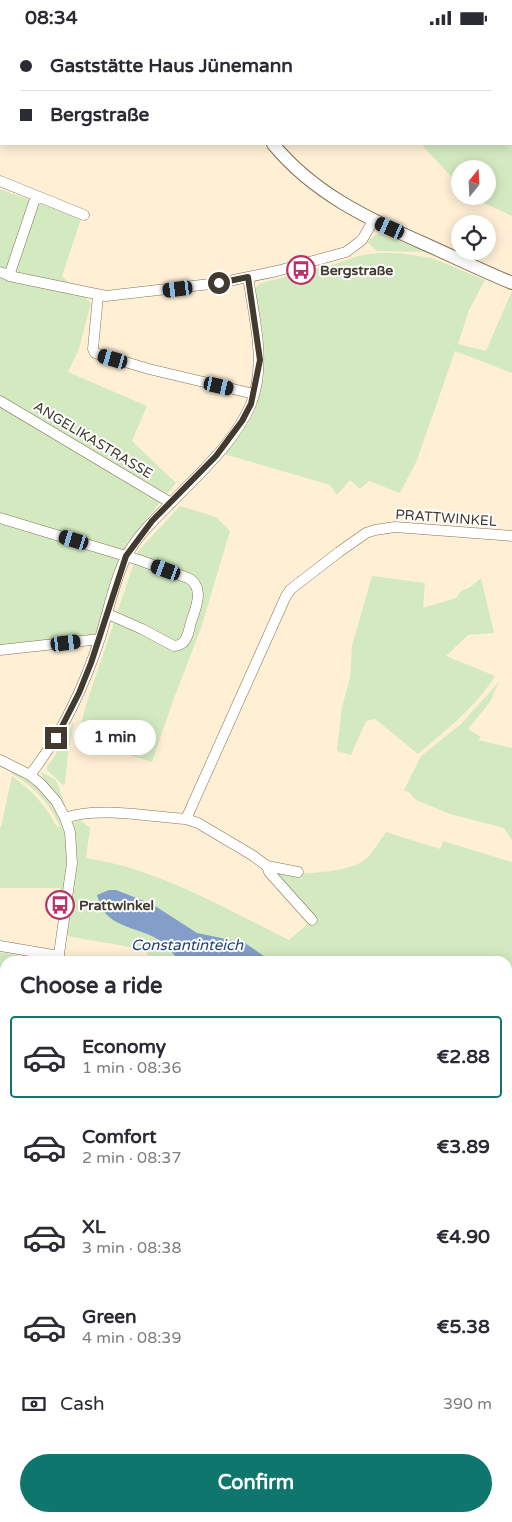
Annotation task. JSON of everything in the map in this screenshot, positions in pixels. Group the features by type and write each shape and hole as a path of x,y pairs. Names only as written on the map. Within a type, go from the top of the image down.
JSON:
{"street":[{"path":"274,145 285,158 326,193 349,208 373,221 512,283"},
{"path":"0,181 84,215"},
{"path":"36,196 5,274 98,296 127,295 219,283 346,252 362,240 373,221"},
{"path":"30,775 56,738 79,693 100,639 126,556 142,533 216,456 242,421 254,394 260,360 248,277"},
{"path":"98,296 93,349 95,353 149,369 254,394"},
{"name":"ANGELIKASTRASSE","path":"0,401 170,503"},
{"path":"0,519 126,556 193,581 198,590 198,600 186,639 181,645 174,646 108,614"},
{"name":"PRATTWINKEL","path":"186,819 286,596 291,589 366,533 375,530 395,527 512,536"},
{"path":"0,650 100,639"},
{"path":"0,760 30,775 41,784 56,801 70,832 72,863 59,956"},
{"path":"65,818 73,815 100,813 186,819 198,823 267,866 298,872"},
{"path":"267,866 269,872 312,920"},
{"path":"0,946 45,956"}],"green space":[{"path":"422,145 512,145 512,216 488,205 496,205 496,160 451,160 451,176"},
{"path":"0,189 81,219 62,276 91,303 79,349 68,372 147,406 132,441 176,483 126,544 95,635 0,646"},
{"path":"381,234 427,252 377,251 367,242 375,235"},
{"path":"377,253 398,253 432,258 485,280 469,310 458,344 486,351 512,291 512,373 455,351 417,460 400,493 369,481 360,489 350,480 337,495 330,485 224,454 248,424 257,404 261,388 264,372 264,340 255,291 257,286 261,283 332,265 358,256"},
{"path":"180,506 216,517 230,531 201,628 152,762 77,739 86,705 138,551"},
{"path":"372,576 425,583 423,608 456,598 461,591 469,588 481,578 494,633 468,635 446,656 495,676 469,708 418,754 375,719 366,721 351,755 337,751 342,707 350,678 352,646"},
{"path":"499,682 490,702 468,729 481,737 478,740 512,748 512,840 504,828 450,814 416,800 410,793 404,790 421,756 461,724"},
{"path":"73,722 65,784 63,785 47,770 47,767"},
{"path":"12,771 29,781 42,793 54,808 63,826 80,820 90,828 86,858 113,863 165,880 289,940 311,921 317,919 273,872 308,873 349,867 367,858 386,832 440,849 443,841 512,862 512,956 148,956 147,950 67,936 72,901 59,888 0,888 0,827 12,776 38,799 48,811 57,827 60,827 40,795 11,773"},
{"path":"41,772 56,780 66,807 43,778"},
{"path":"0,952 20,956 0,956"}],"water":[{"name":"Constantinteich","path":"109,890 116,890 152,904 197,933 245,943 264,956 175,956 162,942 152,936 113,920 101,907 97,895"}],"place":[{"name":"Bergstraße","path":"301,270"},
{"name":"Prattwinkel","path":"60,905"}],"route":[{"path":"56,738 79,693 91,663 126,556 152,521 216,456 242,421 251,404 260,360 248,277 219,283"}]}
